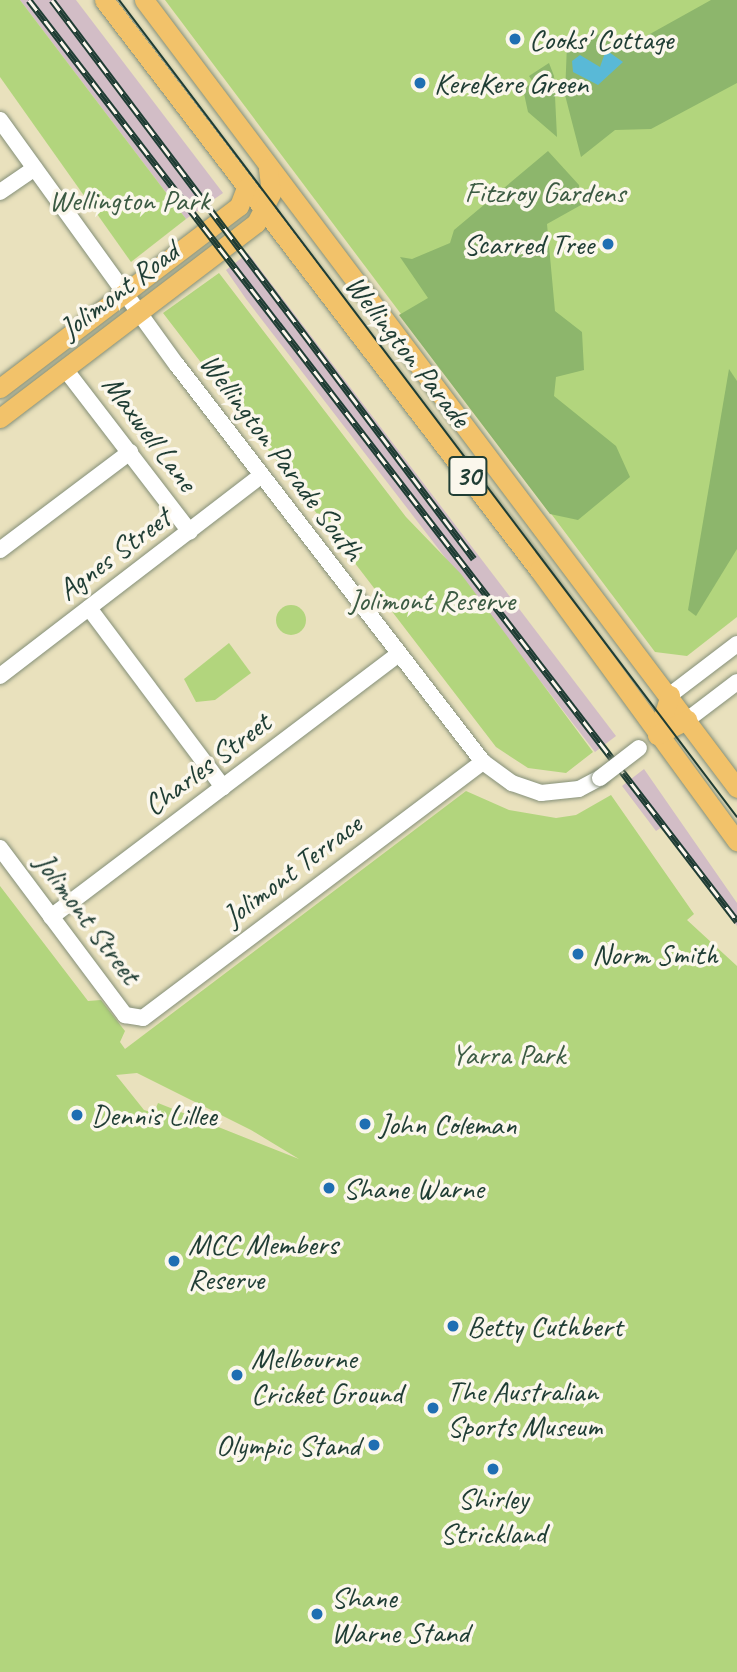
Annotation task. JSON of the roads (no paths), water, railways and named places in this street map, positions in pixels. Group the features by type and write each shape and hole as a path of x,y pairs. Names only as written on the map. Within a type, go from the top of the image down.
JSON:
{"main road":[{"name":"Wellington Parade","path":"104,0 539,570 737,842"},
{"name":"Wellington Parade","path":"144,0 670,695 737,788"},
{"path":"264,212 272,186 266,163"},
{"name":"Jolimont Road","path":"0,388 239,206 246,188"},
{"name":"Jolimont Road","path":"0,418 139,313 264,212"},
{"path":"657,735 670,695"},
{"path":"657,735 687,720"}],"street":[{"name":"Wellington Parade South","path":"0,120 261,476 397,655 483,762 512,783 541,793 579,789 600,778 657,735"},
{"path":"0,192 35,168"},
{"name":"Maxwell Lane","path":"65,369 190,532"},
{"path":"0,550 130,452"},
{"name":"Agnes Street","path":"0,676 261,476"},
{"path":"89,608 223,787"},
{"path":"670,695 737,645"},
{"name":"Charles Street","path":"51,917 397,655"},
{"path":"687,720 737,681"},
{"name":"Jolimont Terrace","path":"133,1019 483,762"},
{"name":"Jolimont Street","path":"0,848 51,917 133,1019"}],"water":[{"path":"606,50 623,62 598,85 573,72 572,61 580,55 600,67"}],"tram line":[{"path":"119,0 737,817"}],"railway":[{"path":"29,0 737,921"},
{"path":"52,0 474,559"}],"place":[{"name":"Cooks' Cottage","path":"515,39"},
{"name":"KereKere Green","path":"420,83"},
{"name":"Scarred Tree","path":"608,244"},
{"name":"Norm Smith","path":"578,954"},
{"name":"Dennis Lillee","path":"77,1115"},
{"name":"John Coleman","path":"365,1124"},
{"name":"Shane Warne","path":"329,1188"},
{"name":"MCC Members Reserve","path":"174,1261"},
{"name":"Betty Cuthbert","path":"453,1326"},
{"name":"Melbourne Cricket Ground","path":"237,1375"},
{"name":"The Australian Sports Museum","path":"433,1408"},
{"name":"Olympic Stand","path":"374,1445"},
{"name":"Shirley Strickland","path":"493,1469"},
{"name":"Shane Warne Stand","path":"317,1614"}],"park label":[{"name":"Fitzroy Gardens","path":"545,192"},
{"name":"Wellington Park","path":"129,200"},
{"name":"Jolimont Reserve","path":"432,600"},
{"name":"Yarra Park","path":"508,1054"}]}
